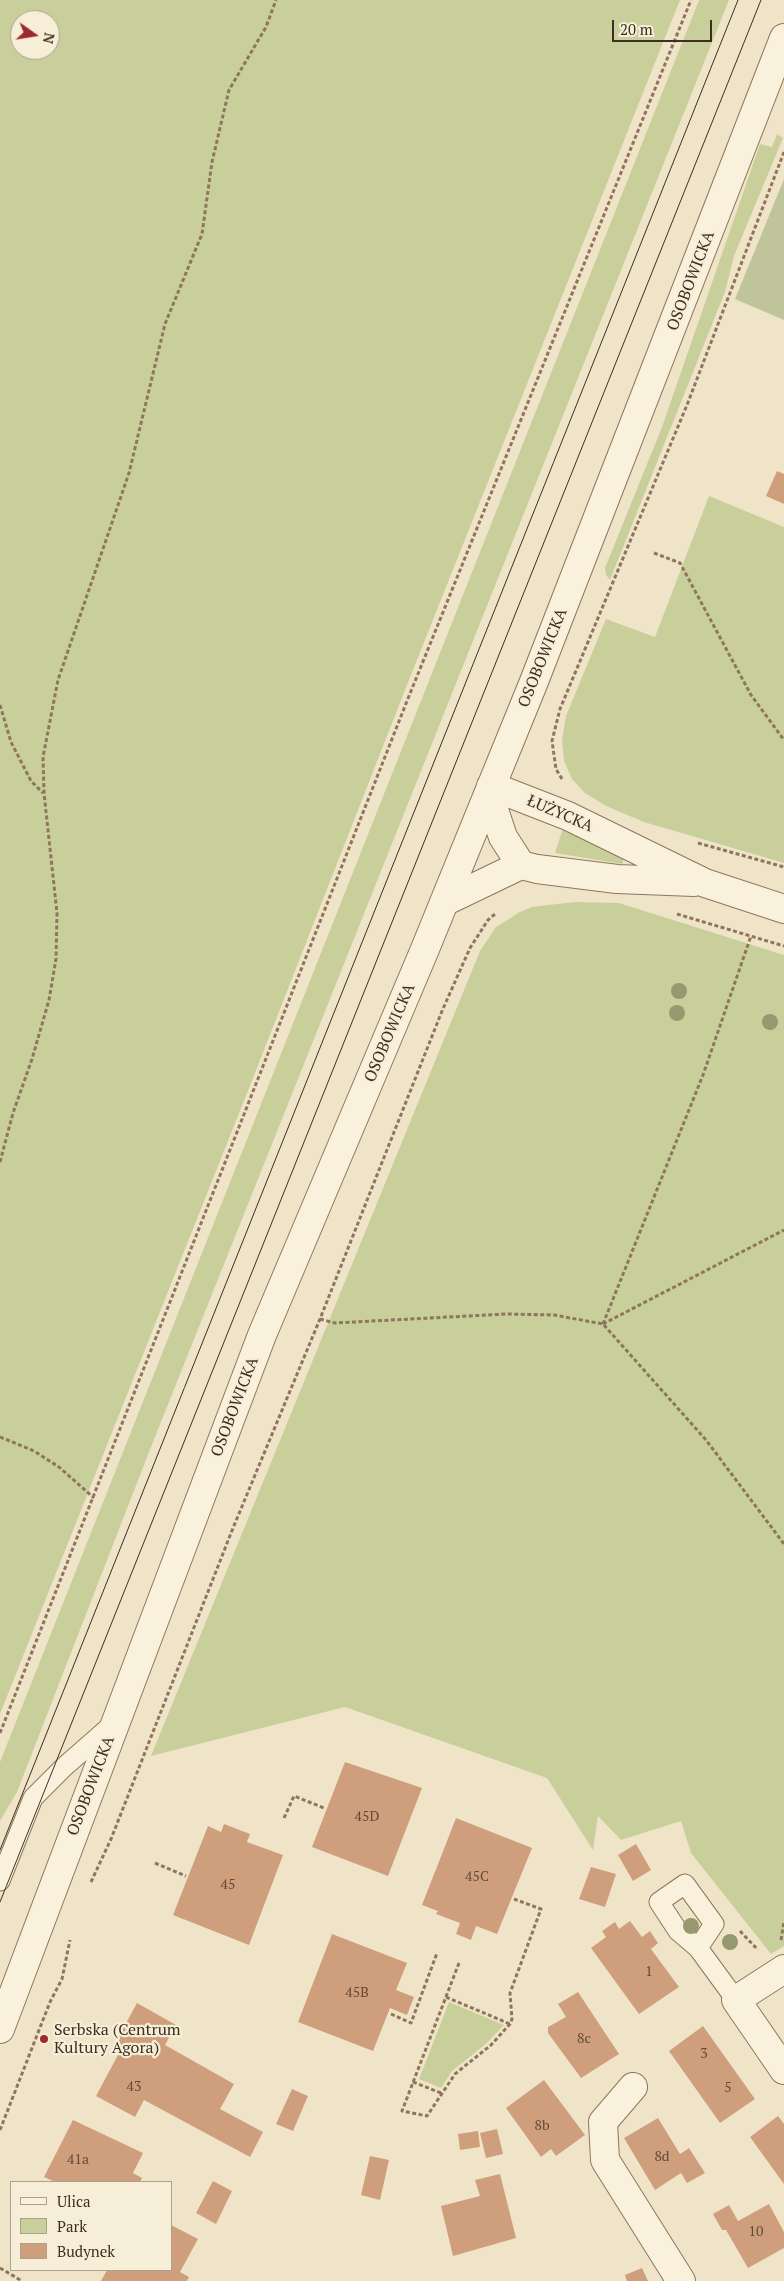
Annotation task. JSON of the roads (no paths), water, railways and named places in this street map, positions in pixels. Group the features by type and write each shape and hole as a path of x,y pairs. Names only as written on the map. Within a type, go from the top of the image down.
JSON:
{"street":[{"name":"OSOBOWICKA","path":"0,2029 262,1335 491,786 638,416 784,38"},
{"path":"444,902 521,865 503,837 495,813 491,786"},
{"name":"ŁUŻYCKA","path":"491,786 568,816 705,883 784,909"},
{"name":"ŁUŻYCKA","path":"521,865 537,869 617,878 705,883"},
{"path":"784,1969 736,2000 784,2070"},
{"path":"633,2087 603,2122 605,2160 681,2281"}],"lane":[{"path":"0,1881 33,1798 64,1767 115,1722"},
{"path":"698,1948 736,2000"}],"tram line":[{"path":"0,1850 738,0"},
{"path":"0,1902 761,0"}],"place":[{"name":"Serbska (Centrum Kultury Agora)","path":"44,2039"}]}
